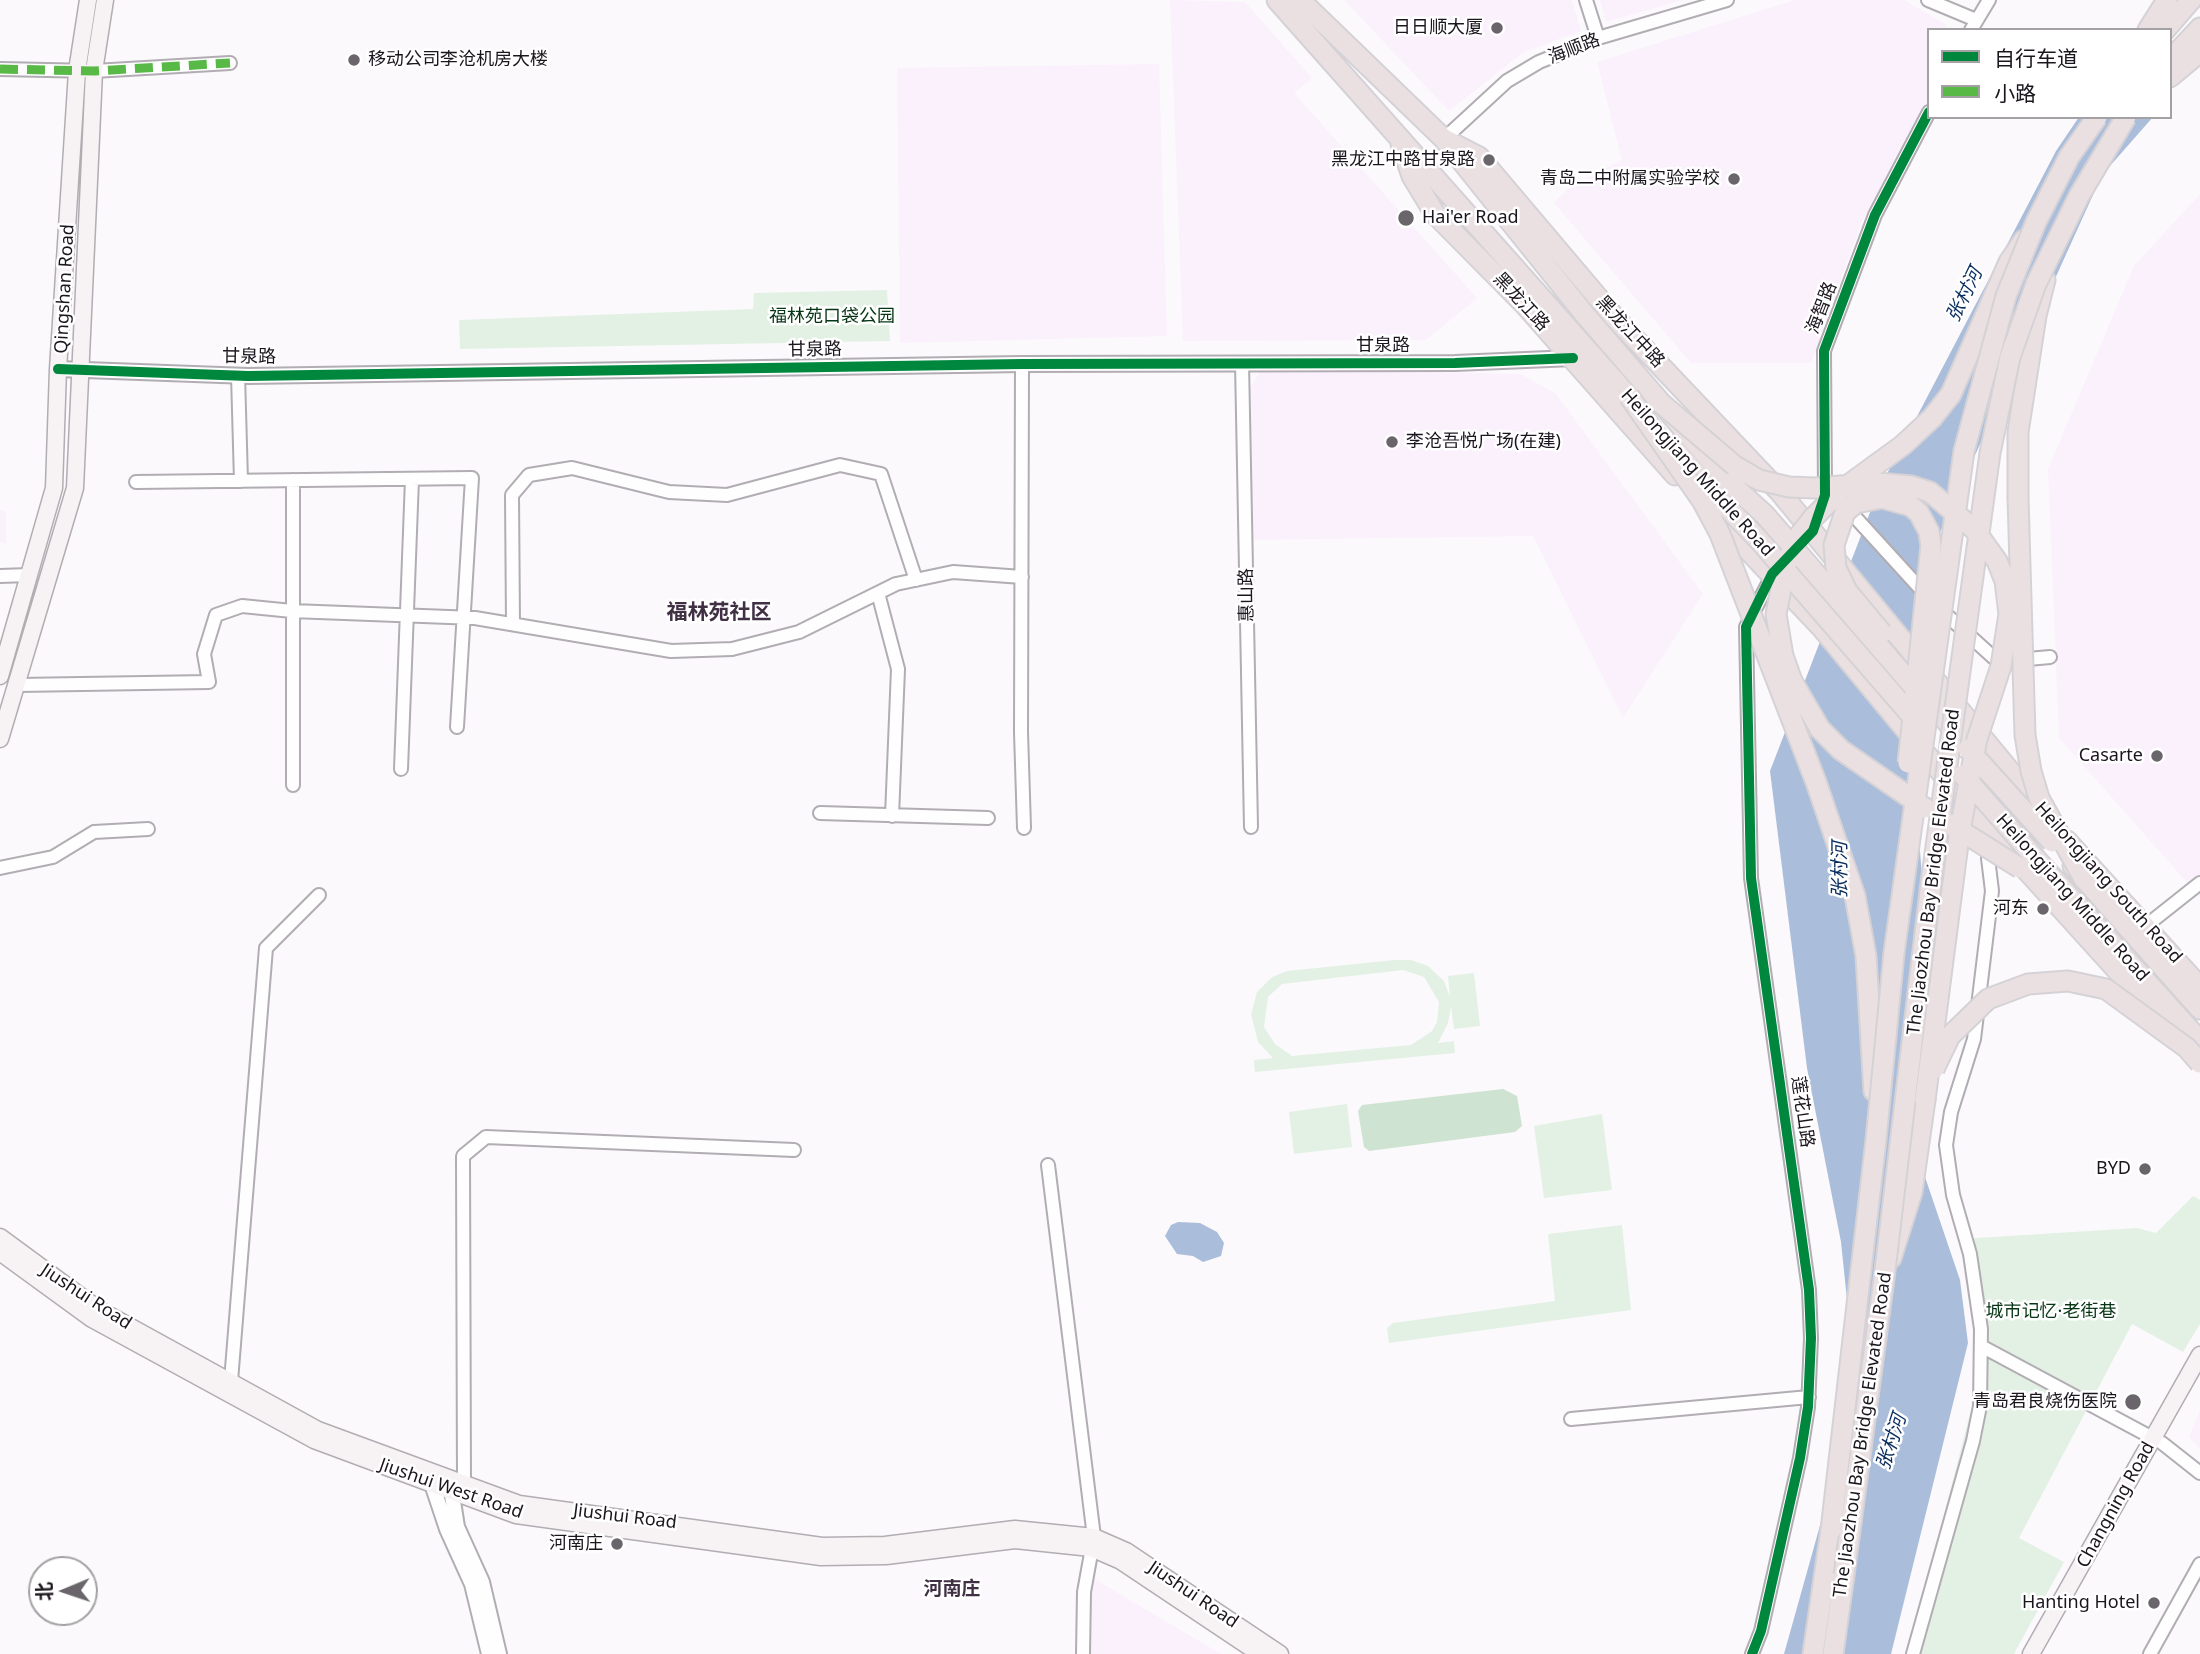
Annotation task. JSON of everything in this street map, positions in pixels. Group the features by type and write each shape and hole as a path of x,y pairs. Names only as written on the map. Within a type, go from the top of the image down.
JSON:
{"highway":[{"name":"Heilongjiang Middle Road","path":"1277,0 1331,57 1401,144 1758,539 2036,859 2197,1054"},
{"name":"Heilongjiang Middle Road","path":"1300,0 1444,139 1586,316 1662,404 1730,482 1765,515 1961,741 2200,1009"},
{"path":"2149,28 2167,0"},
{"path":"2167,28 2191,0"},
{"path":"2172,58 2200,28"},
{"path":"2172,75 2200,52"},
{"name":"The Jiaozhou Bay Bridge Elevated Road","path":"1813,1654 1831,1530 1876,1140 1894,953 1964,451 2006,296 2036,222 2069,157 2095,119"},
{"name":"The Jiaozhou Bay Bridge Elevated Road","path":"1833,1654 1884,1279 1931,883 1990,453 2010,357 2036,284 2079,196 2125,119"},
{"name":"黑龙江中路","path":"1444,139 1479,157 1616,319 1687,391 1813,531 2017,779"},
{"name":"黑龙江路","path":"1401,144 1412,176 1435,214 1573,358 1678,478 1772,574"},
{"path":"2036,222 2009,262 1951,394 1932,418 1903,445 1840,491 1798,537 1786,564 1780,589 1776,614 1779,638 1783,656 1803,704 1827,736 1889,785 2020,868 2104,965 2197,1054"},
{"path":"2062,230 2036,316 2018,432 2025,734 2039,797 2084,879"},
{"path":"1629,396 1703,502 1720,534 1836,835 1855,897 1866,956 1876,1140"},
{"path":"1662,404 1735,466 1759,480 1789,487 1815,488 1879,483 1912,486 1930,492 1974,529 1997,561 2005,581 2009,614 2001,666 1977,739 1959,836 1912,1192 1884,1279"},
{"path":"1894,953 1901,831 1915,688 1917,675 1922,634 1928,593 1931,546 1925,521 1911,506 1882,498 1856,503 1845,512 1836,533 1836,568 1847,591 1882,633 1914,676 1922,687 1930,698 1937,709 1961,741"},
{"path":"1772,574 1821,627 1973,811 2197,1054"},
{"name":"Heilongjiang South Road","path":"2017,779 2069,843 2147,925 2200,987"},
{"path":"1925,1100 1936,1064 1950,1036 1988,999 2028,984 2068,981 2106,989 2197,1054"}],"main road":[{"name":"Qingshan Road","path":"0,676 54,488 58,369 77,71 88,0"},
{"name":"Qingshan Road","path":"0,739 75,488 78,368 94,71 105,0"},
{"name":"Jiushui Road","path":"0,1237 98,1309 318,1430 446,1482"},
{"name":"Jiushui West Road","path":"0,1252 92,1319 314,1440 446,1482 516,1516 821,1557 886,1556 1015,1540 1092,1542 1260,1654"},
{"name":"Changning Road","path":"2043,1654 2200,1355"},
{"name":"Changning Road","path":"2031,1654 2157,1441 2200,1377"},
{"name":"Jiushui Road","path":"1092,1542 1126,1551 1280,1654"}],"street":[{"path":"1586,0 1598,38"},
{"name":"海顺路","path":"1444,139 1507,81 1539,62 1598,38 1727,0"},
{"path":"1928,0 1974,25 1989,0"},
{"path":"0,69 94,71 230,63"},
{"name":"海智路","path":"1813,531 1826,484 1824,351 1875,215 1927,116"},
{"name":"甘泉路","path":"58,369 238,375 1022,364 1455,363 1573,358"},
{"name":"惠山路","path":"1242,363 1251,827"},
{"path":"1022,364 1024,828"},
{"path":"238,375 241,481"},
{"path":"513,624 512,495 529,475 572,468 669,492 727,495 840,465 881,474 916,580"},
{"path":"136,482 472,478 457,727"},
{"path":"401,769 412,479"},
{"path":"293,480 293,785"},
{"path":"1826,484 1932,602 1999,660 2050,657"},
{"name":"莲花山路","path":"1752,1654 1761,1631 1800,1458 1809,1396 1809,1290 1751,878 1746,628 1772,574 1813,531"},
{"path":"18,685 209,682 204,654 216,615 242,606 292,611 463,617 671,651 732,649 799,632 896,584 953,572 1021,577"},
{"path":"0,576 29,575"},
{"path":"878,593 898,669 892,816"},
{"path":"820,813 988,818"},
{"path":"0,868 53,857 94,832 148,829"},
{"path":"1913,1654 1973,1441 1980,1406 1981,1346 1970,1254 1953,1195 1946,1145 1951,1112 1974,1039 1982,987 1992,891 1988,858 1996,842 1991,829"},
{"path":"2147,925 2200,883"},
{"path":"231,1381 266,948 319,895"},
{"path":"489,1654 472,1584 447,1529 446,1482 463,1156 486,1138 794,1150"},
{"path":"1048,1166 1092,1542 1082,1617 1083,1654"},
{"path":"1981,1346 2157,1441 2200,1473"},
{"path":"1571,1419 1809,1396"},
{"path":"446,1482 457,1527 482,1583 499,1654"},
{"path":"2150,1654 2200,1563"}],"shaded area":[{"path":"1170,0 1245,2 1312,78 1294,93 1477,298 1426,340 1183,341"},
{"path":"1344,0 1572,0 1581,31 1524,52 1449,111"},
{"path":"1600,0 1683,0 1606,22"},
{"name":"青岛二中附属实验学校","path":"1795,0 1904,0 1945,24 1946,28 1927,28 1927,106 1861,223 1811,363 1691,363 1554,203 1570,187 1622,160 1597,62"},
{"path":"1159,64 1167,336 900,343 897,68"},
{"path":"2200,194 2200,897 2059,738 2048,469 2134,266"},
{"path":"1262,369 1521,374 1556,394 1703,594 1623,718 1533,536 1252,540 1249,389"},
{"path":"0,510 6,512 6,544 0,542"},
{"path":"2200,1410 2200,1449 2189,1437"},
{"path":"1091,1577 1221,1654 1090,1654"}],"green space":[{"name":"福林苑口袋公园","path":"887,290 890,341 460,349 459,320 753,309 754,293"},
{"path":"1411,960 1428,966 1444,981 1450,997 1448,976 1474,973 1480,1026 1454,1029 1451,1006 1448,1023 1438,1043 1454,1041 1455,1053 1255,1072 1254,1060 1273,1058 1258,1042 1251,1014 1257,992 1272,977 1287,971","holes":["1403,970 1424,977 1439,1002 1437,1022 1432,1031 1411,1045 1292,1056 1275,1044 1264,1027 1268,997 1282,984"]},
{"path":"1503,1089 1517,1096 1522,1126 1515,1132 1369,1151 1364,1147 1358,1111 1362,1105"},
{"path":"1347,1104 1352,1147 1294,1154 1289,1112"},
{"path":"1602,1114 1612,1190 1544,1198 1534,1126"},
{"name":"城市记忆·老街巷","path":"2193,1196 2200,1200 2200,1324 2183,1352 2132,1324 2019,1538 2064,1562 2014,1654 1908,1654 1973,1402 1977,1344 1960,1239 2137,1228 2156,1233"},
{"path":"1622,1225 1631,1310 1389,1343 1387,1328 1393,1323 1555,1301 1548,1234"}],"water":[{"name":"张村河","path":"2078,119 2151,119 2102,175 1928,559 1913,763 1938,1078 1923,1171 1960,1280 1968,1343 1891,1654 1784,1654 1849,1422 1855,1376 1841,1242 1807,1068 1770,771 1879,489 2056,151"},
{"path":"1178,1222 1200,1223 1217,1232 1224,1243 1221,1256 1203,1262 1193,1256 1177,1254 1165,1236 1171,1225"}],"marked path":[{"path":"0,69 94,71 230,63"}],"cycle path":[{"path":"1752,1654 1761,1631 1800,1458 1808,1407 1811,1338 1809,1290 1751,878 1746,627 1772,574 1813,531 1825,495 1824,351 1875,215 1927,116"},
{"path":"58,369 248,376 1022,364 1455,363 1573,358"}],"place":[{"name":"日日顺大厦","path":"1497,28"},
{"name":"移动公司李沧机房大楼","path":"354,60"},
{"name":"黑龙江中路甘泉路","path":"1489,160"},
{"name":"青岛二中附属实验学校","path":"1734,179"},
{"name":"Hai'er Road","path":"1406,218"},
{"name":"李沧吾悦广场(在建)","path":"1392,442"},
{"name":"Casarte","path":"2157,756"},
{"name":"河东","path":"2043,909"},
{"name":"BYD","path":"2145,1169"},
{"name":"青岛君良烧伤医院","path":"2133,1402"},
{"name":"河南庄","path":"617,1544"},
{"name":"Hanting Hotel","path":"2154,1603"}],"district":[{"name":"福林苑社区","path":"719,613"},
{"name":"河南庄","path":"952,1590"}]}
